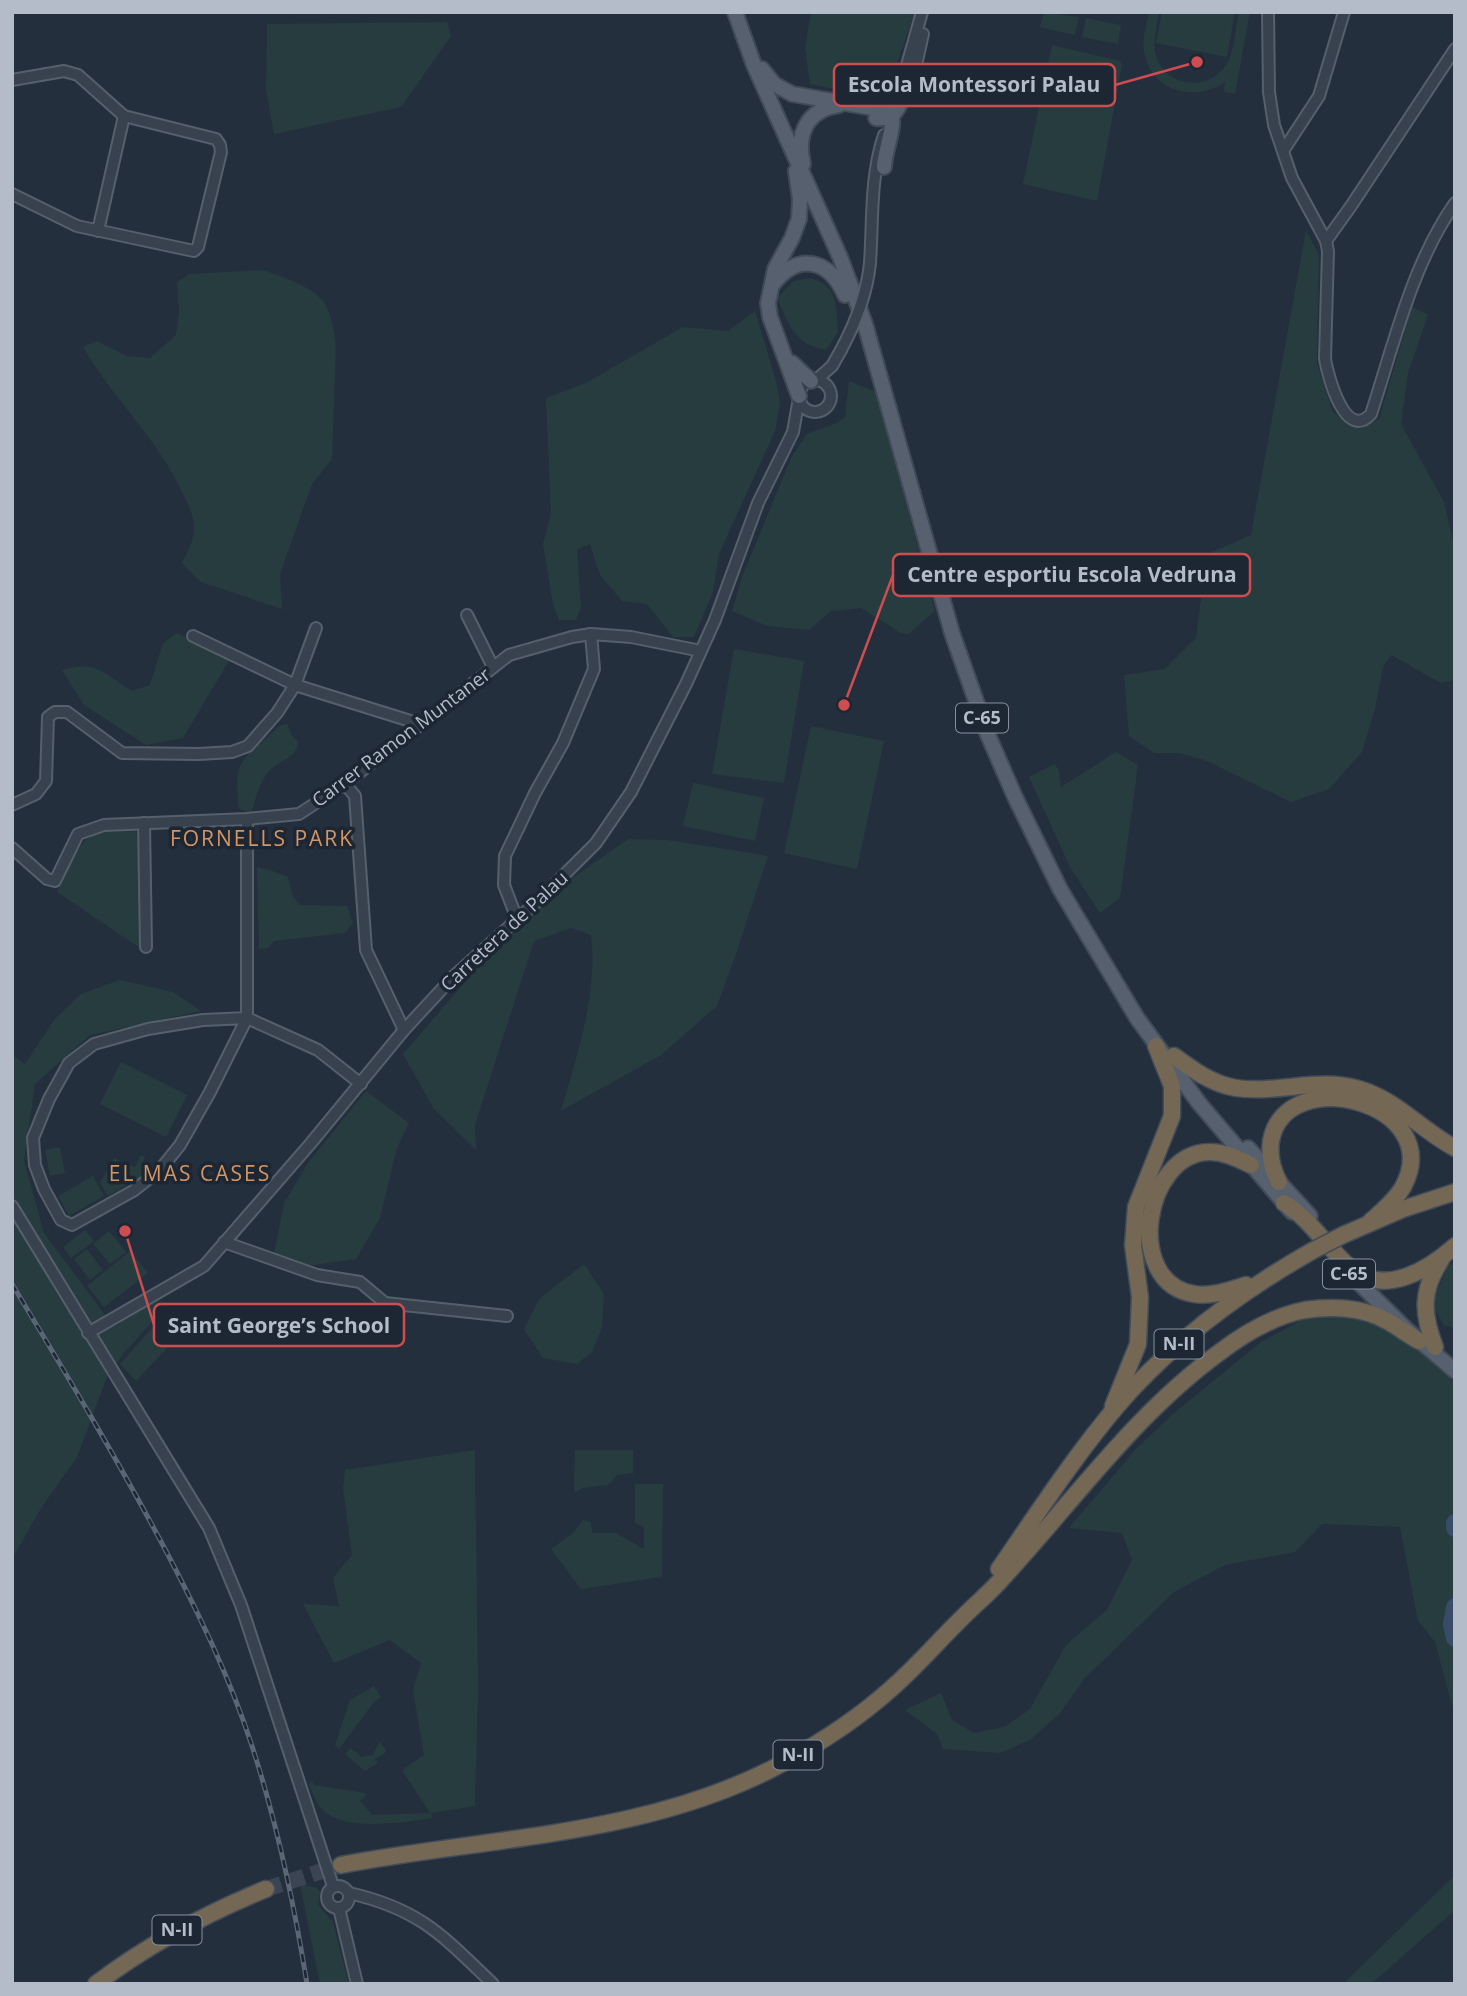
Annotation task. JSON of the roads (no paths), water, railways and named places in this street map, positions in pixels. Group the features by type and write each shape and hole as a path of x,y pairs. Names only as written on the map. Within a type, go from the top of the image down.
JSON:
{"highway":[{"path":"1109,1416 1138,1344 1140,1297 1133,1245 1136,1207 1172,1116 1172,1086 1156,1046"},
{"path":"1174,1056 1204,1076 1236,1088 1318,1084 1339,1085 1376,1094 1455,1148"},
{"path":"1279,1182 1270,1150 1273,1132 1287,1111 1302,1103 1321,1098 1354,1100 1373,1107 1396,1123 1409,1144 1411,1156 1403,1186 1370,1222"},
{"path":"1251,1165 1222,1153 1207,1152 1181,1161 1164,1182 1157,1197 1150,1231 1150,1249 1161,1276 1180,1291 1209,1294 1259,1282"},
{"name":"N-II","path":"341,1866 594,1825 656,1812 720,1792 779,1765 848,1724 891,1689 964,1616 1109,1416 1175,1347 1259,1282 1312,1251 1370,1222 1455,1192"},
{"path":"1284,1203 1298,1212 1355,1272 1364,1275 1382,1280 1399,1279 1417,1273 1449,1251"},
{"path":"1435,1347 1426,1317 1425,1296 1429,1280 1449,1251"},
{"path":"964,1616 997,1585 1079,1489 1150,1412 1201,1366 1245,1334 1290,1314 1310,1309 1335,1308 1376,1316 1419,1341"},
{"name":"N-II","path":"96,1984 134,1956 191,1922 266,1889"}],"main road":[{"name":"C-65","path":"735,12 751,57 854,293 884,384 952,633 988,735 1014,797 1048,866 1156,1046 1251,1165 1357,1281 1419,1341 1455,1370"},
{"path":"751,57 774,84 788,92 847,103 879,113 893,123 884,153 884,167"},
{"path":"879,113 897,111 907,85 914,76"},
{"path":"879,113 898,97"},
{"path":"810,191 800,149 802,132 816,113 830,106 847,103"},
{"path":"879,113 884,135"},
{"path":"787,139 798,181 799,212 795,232 775,269 770,288 769,312 799,397"},
{"path":"770,288 784,272 799,265 815,264 833,274 839,280 856,319 871,363 884,384"},
{"path":"786,357 813,381"},
{"name":"C-65","path":"1124,994 1279,1182 1455,1370"}],"street":[{"path":"872,223 884,167 922,44 923,12"},
{"path":"898,97 923,12"},
{"path":"1268,12 1270,106 1292,178 1326,241 1328,255 1325,359 1338,400 1350,418 1361,421 1371,414 1422,261 1455,204"},
{"path":"1283,151 1319,96 1344,12"},
{"path":"1326,241 1455,49"},
{"path":"12,80 64,71 78,75 124,116 216,139 220,145 198,247 194,251 77,226 12,194"},
{"path":"98,231 124,116"},
{"path":"831,366 829,404 821,411 806,409 799,397 803,386 831,366 856,322 864,298 870,263 874,176 884,135"},
{"path":"813,381 824,383 830,391"},
{"name":"Carretera de Palau","path":"88,1333 204,1266 361,1084 404,1030 454,976 596,843 631,792 701,651 758,503 793,432 799,397"},
{"name":"Carretera de Palau","path":"793,432 821,411"},
{"path":"467,615 493,667"},
{"path":"12,805 36,794 46,781 48,717 55,712 67,712 122,753 198,754 232,752 248,746 277,713 295,685 316,628"},
{"path":"517,919 504,885 505,856 563,743 594,669 592,634"},
{"name":"Carrer Ramon Muntaner","path":"12,848 47,879 55,881 78,834 104,825 299,814 345,784 509,655 592,634 631,637 701,651"},
{"path":"193,636 295,685 420,724"},
{"path":"345,784 355,796 366,950 404,1030"},
{"path":"247,819 247,1018 186,1134 159,1171 133,1191 72,1225 61,1220 44,1189 35,1165 33,1138 49,1099 69,1063 94,1044 148,1029 203,1020 247,1018 318,1050 361,1084"},
{"path":"144,823 146,947"},
{"path":"12,1206 209,1528 240,1605 333,1886"},
{"path":"224,1242 317,1275 360,1282 385,1303 507,1316"},
{"path":"349,1893 347,1903 339,1908 332,1906 327,1899 328,1891 333,1886 342,1886 349,1893 376,1899 414,1914 493,1984"},
{"path":"339,1908 357,1984"}],"waterway":[{"path":"1455,1523 1455,1528"},
{"path":"1455,1607 1452,1624 1455,1638"}],"tunnel":[{"path":"266,1889 341,1865"}],"railway":[{"path":"12,1284 148,1517 224,1671 252,1746 277,1834 307,1984"}],"place":[{"name":"Escola Montessori Palau","path":"1197,62"},
{"name":"Centre esportiu Escola Vedruna","path":"844,705"},
{"name":"Saint George’s School","path":"125,1231"}],"district":[{"name":"FORNELLS PARK","path":"262,839"},
{"name":"EL MAS CASES","path":"190,1174"}]}
